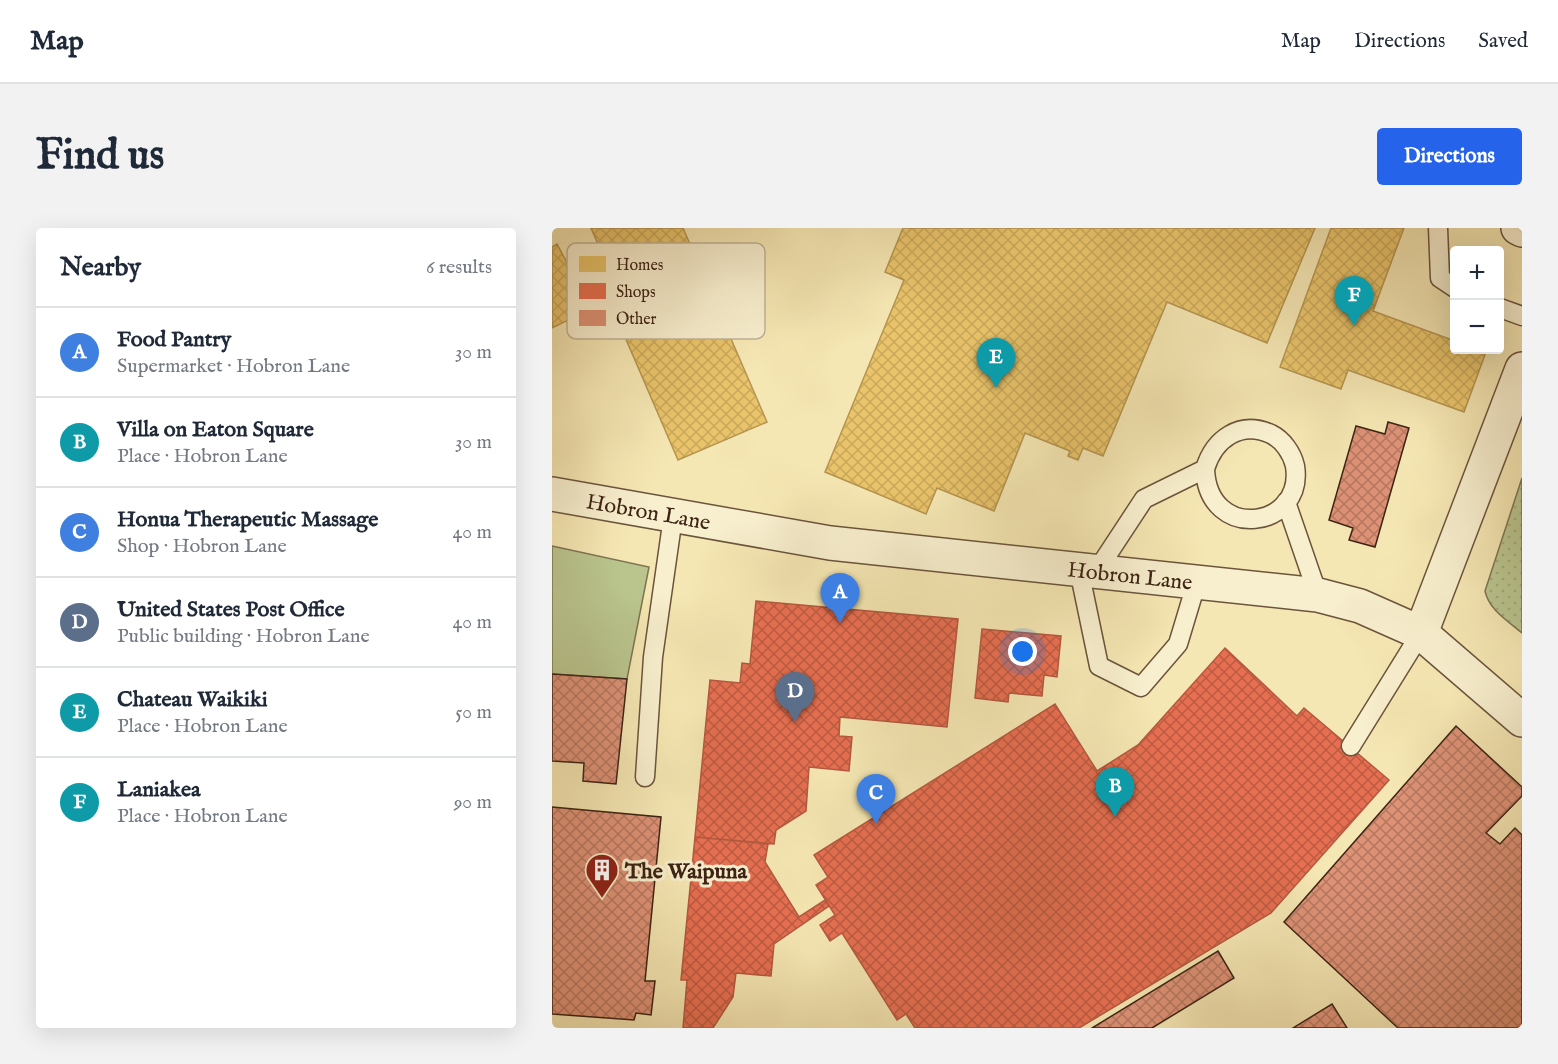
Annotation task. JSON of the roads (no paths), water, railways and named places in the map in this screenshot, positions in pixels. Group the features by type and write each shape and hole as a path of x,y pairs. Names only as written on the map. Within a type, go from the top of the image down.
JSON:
{"street":[{"path":"1421,633 1522,369"},
{"name":"Hobron Lane","path":"552,494 830,543 1318,595 1360,606 1421,633 1522,720"}],"lane":[{"path":"1438,228 1440,278 1450,285"},
{"path":"1504,309 1522,316"},
{"path":"1245,429 1261,430 1275,436 1286,446 1295,466 1293,489 1286,502 1262,519 1247,520 1233,517 1220,509 1211,497 1205,484 1204,469 1209,454 1218,442 1230,433 1245,429"},
{"path":"1197,581 1178,644 1141,687 1099,666 1088,569 1144,499 1204,469"},
{"path":"1286,502 1318,595"},
{"path":"645,777 653,657 673,517"},
{"path":"1350,746 1421,633"}],"place":[{"name":"Laniakea","path":"1354,326"},
{"name":"Chateau Waikiki","path":"996,388"},
{"name":"Food Pantry","path":"840,623"},
{"name":"United States Post Office","path":"795,722"},
{"name":"Villa on Eaton Square","path":"1115,817"},
{"name":"Honua Therapeutic Massage","path":"876,824"},
{"name":"The Waipuna","path":"602,899"}]}
